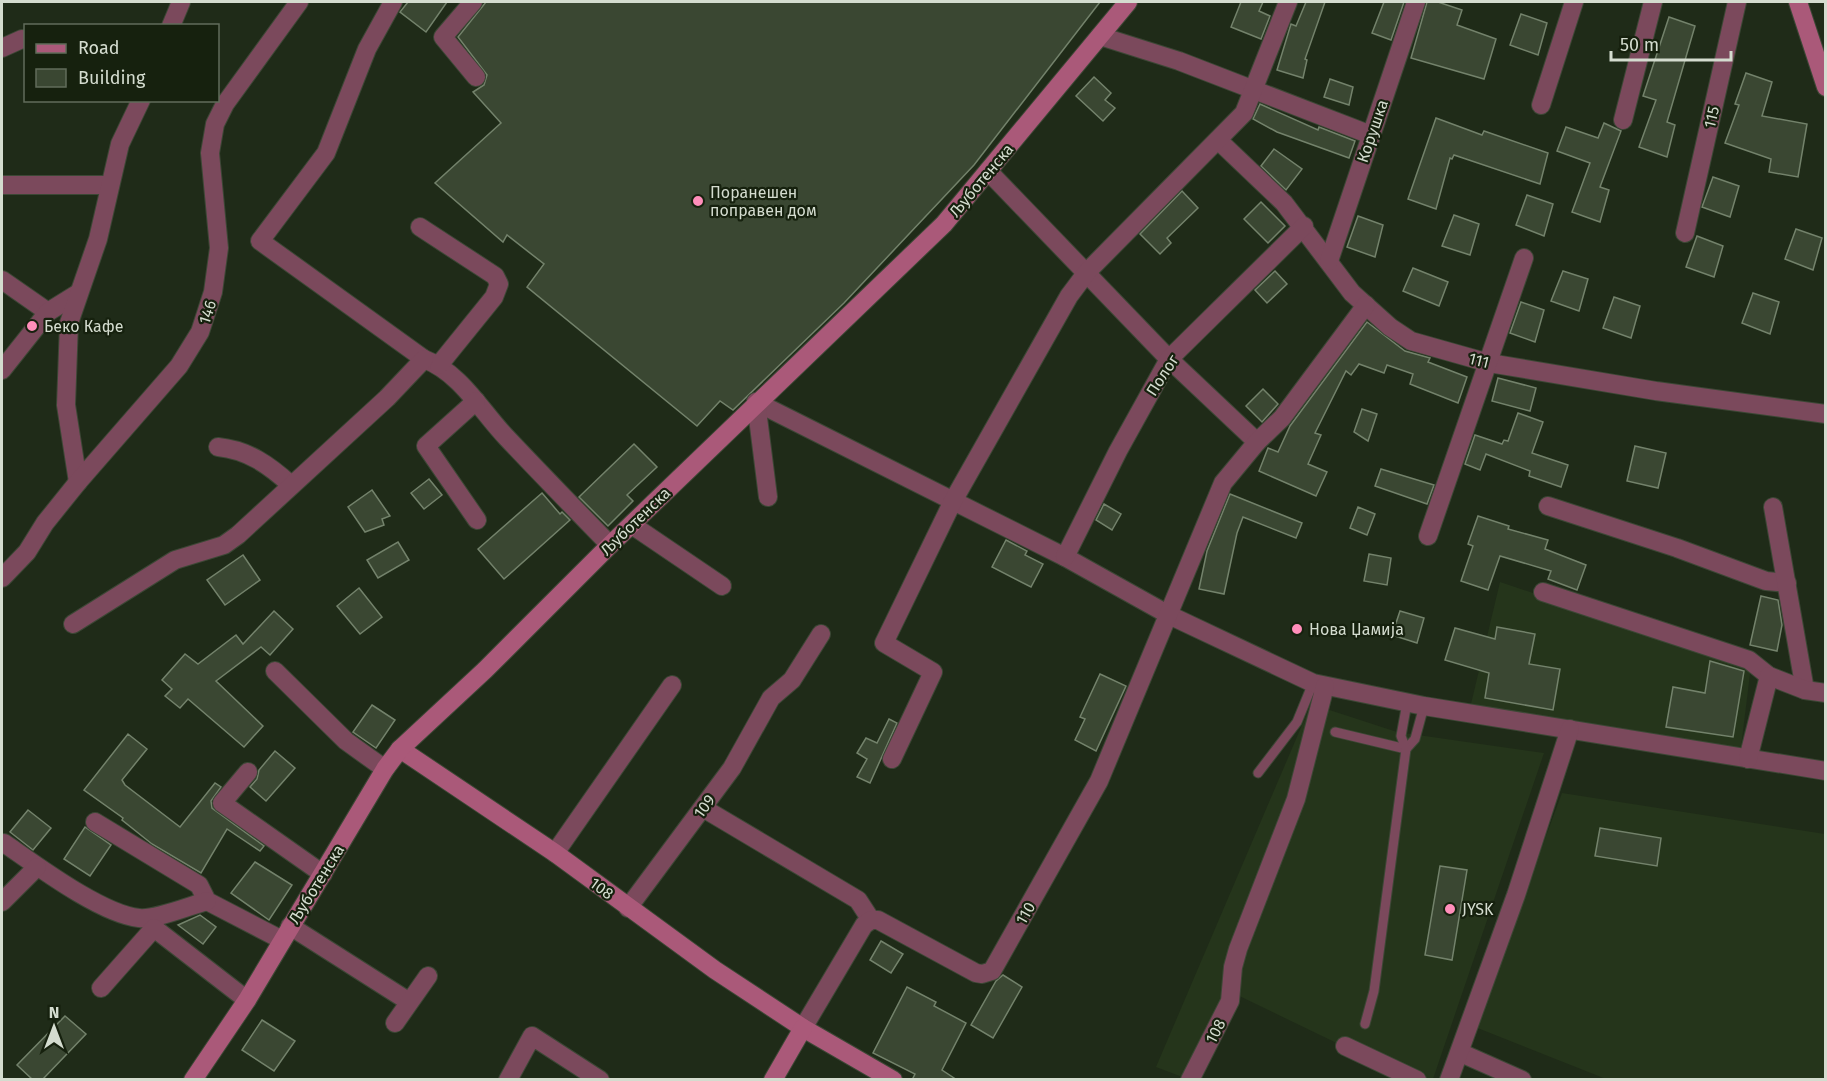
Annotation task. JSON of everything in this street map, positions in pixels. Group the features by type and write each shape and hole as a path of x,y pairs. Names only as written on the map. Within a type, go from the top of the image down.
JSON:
{"main road":[{"name":"Љуботенска","path":"193,1080 247,1000 385,769 400,749 485,670 756,402 944,224 1128,2"},
{"path":"1798,2 1826,87"},
{"name":"108","path":"400,749 555,853 628,908 803,1028 893,1080"},
{"path":"773,1080 803,1028"}],"street":[{"name":"146","path":"2,578 27,552 45,523 78,482 164,384 200,332 213,292 219,248 210,153 215,124 225,104 299,2"},
{"path":"393,2 367,49 326,153 260,241 432,362 476,401 518,450 610,545"},
{"path":"473,2 443,37 476,77"},
{"path":"892,759 933,672 884,643 953,501 1063,306 1087,272 1245,113 1288,2"},
{"name":"Корушка","path":"1329,261 1416,2"},
{"path":"1541,105 1574,2"},
{"path":"1623,120 1653,2"},
{"name":"115","path":"1684,233 1737,2"},
{"path":"1100,36 1179,61 1371,135"},
{"path":"2,48 22,39"},
{"path":"78,482 66,405 69,323 77,294 88,272 120,144 140,102"},
{"name":"111","path":"1218,140 1284,202 1352,293 1390,327 1411,340 1489,363 1656,391 1826,414"},
{"path":"988,171 1169,359 1257,442"},
{"path":"2,185 110,185"},
{"path":"73,624 174,560 224,545 238,535 387,398 432,362 494,297 499,284 495,276 420,226"},
{"name":"Полог","path":"1065,557 1118,451 1169,359 1304,226"},
{"path":"1428,536 1524,258"},
{"path":"2,280 48,312"},
{"path":"2,370 48,312 77,294"},
{"path":"1169,615 1223,483 1257,442 1288,410 1366,305"},
{"path":"476,401 426,446 477,520"},
{"path":"756,402 768,497"},
{"path":"756,402 1065,557 1169,615 1319,684 1416,705 1826,771"},
{"path":"218,447 236,449 255,457 291,485"},
{"path":"1548,506 1677,548 1766,581 1787,584"},
{"path":"1773,507 1805,690"},
{"path":"632,525 722,586"},
{"path":"1543,592 1749,660 1769,676 1805,690 1826,693"},
{"name":"110","path":"871,920 878,920 976,973 982,975 992,971 1099,782 1169,615"},
{"name":"109","path":"628,908 732,768 771,699 792,680 821,634"},
{"path":"275,671 346,741 385,769"},
{"path":"1748,759 1769,676"},
{"name":"108","path":"1190,1080 1230,1001 1238,949 1296,799 1319,684"},
{"path":"555,853 672,685"},
{"path":"1449,1080 1461,1053 1516,896 1570,729"},
{"path":"248,772 222,803 323,874"},
{"path":"703,808 858,900 871,920 864,925 803,1028"},
{"path":"95,822 199,885 207,901"},
{"path":"4,843 37,867 101,905 141,919 207,901 286,933 408,1001"},
{"path":"2,902 37,867"},
{"path":"101,988 154,928 247,1000"},
{"path":"395,1023 408,1001 428,976"},
{"path":"508,1080 532,1036 600,1080"},
{"path":"1345,1046 1418,1080"},
{"path":"1461,1053 1522,1080"}],"lane":[{"path":"1258,773 1297,722 1319,684"},
{"path":"1406,749 1415,738 1416,705"},
{"path":"1365,1024 1374,991 1406,749 1401,736 1416,705"},
{"path":"1335,732 1406,749"}],"shaded area":[{"path":"1500,582 1751,666 1740,755 1471,704"},
{"path":"1311,704 1397,732 1544,753 1433,1079 1411,1079 1229,991 1185,1078 1156,1067"},
{"path":"1562,793 1825,834 1825,1079 1606,1079 1475,1027"}],"building":[{"path":"408,2 447,2 426,32 400,12"},
{"name":"Поранешен поправен дом","path":"486,2 1100,2 974,165 844,303 733,410 720,401 697,426 527,287 544,264 507,235 503,242 435,183 501,123 473,92 484,85 487,75 458,37"},
{"path":"1241,2 1263,2 1259,11 1270,16 1261,39 1231,27"},
{"path":"1306,2 1325,2 1305,59 1307,60 1303,78 1277,70 1291,24 1296,26"},
{"path":"1384,2 1404,2 1391,40 1372,33"},
{"path":"1427,2 1438,2 1462,10 1457,25 1496,39 1484,79 1411,58"},
{"path":"1521,14 1547,23 1538,55 1510,45"},
{"path":"1669,17 1695,26 1667,122 1675,125 1667,157 1639,147 1656,100 1643,96"},
{"path":"1746,73 1772,82 1762,116 1807,124 1798,177 1769,172 1771,159 1725,143 1739,105 1735,104"},
{"path":"1094,77 1111,93 1105,100 1115,108 1103,121 1076,96"},
{"path":"1330,79 1353,87 1349,105 1324,97"},
{"path":"1260,104 1318,130 1319,127 1355,141 1349,158 1277,132 1253,119"},
{"path":"1436,118 1482,135 1484,131 1548,153 1540,184 1454,155 1452,159 1450,158 1436,209 1408,199"},
{"path":"1604,123 1621,131 1600,187 1609,190 1600,222 1572,212 1590,163 1557,151 1566,127 1598,138"},
{"path":"1274,149 1302,169 1286,190 1261,166"},
{"path":"1713,177 1739,186 1730,217 1702,207"},
{"path":"1182,191 1198,208 1167,238 1171,243 1160,254 1140,234"},
{"path":"1527,195 1553,204 1544,236 1516,225"},
{"path":"1261,202 1285,226 1268,243 1244,219"},
{"path":"1454,215 1479,224 1470,255 1442,246"},
{"path":"1358,216 1383,225 1375,257 1347,247"},
{"path":"1796,229 1822,238 1813,270 1785,259"},
{"path":"1697,236 1723,246 1714,277 1686,267"},
{"path":"1413,268 1448,282 1439,306 1403,291"},
{"path":"1275,271 1287,284 1267,303 1255,290"},
{"path":"1563,271 1588,279 1579,311 1551,301"},
{"path":"1753,293 1779,302 1770,334 1742,323"},
{"path":"1614,297 1640,306 1631,338 1603,328"},
{"path":"1521,302 1544,310 1535,342 1510,333"},
{"path":"1367,322 1405,351 1430,358 1428,362 1467,377 1458,403 1410,384 1413,374 1387,365 1384,373 1359,364 1351,375 1346,371 1315,433 1321,435 1308,464 1327,472 1316,496 1259,471 1268,448 1278,452 1290,426"},
{"path":"1498,378 1536,388 1530,411 1492,401"},
{"path":"1263,389 1278,404 1262,422 1246,406"},
{"path":"1362,409 1377,414 1368,441 1354,432"},
{"path":"1518,413 1543,422 1532,453 1568,465 1561,487 1529,476 1530,471 1486,454 1480,470 1465,464 1475,435 1502,444 1504,440 1508,441"},
{"path":"634,444 657,467 627,495 633,501 608,526 579,497"},
{"path":"1635,446 1666,453 1658,488 1627,481"},
{"path":"1381,469 1434,485 1427,504 1375,486"},
{"path":"429,479 442,495 424,509 411,493"},
{"path":"372,490 390,516 382,519 384,525 365,532 348,507"},
{"path":"542,493 560,514 562,512 570,520 504,579 478,549"},
{"path":"1230,494 1302,523 1296,538 1243,517 1237,533 1224,594 1199,589 1207,551"},
{"path":"1104,504 1121,514 1112,530 1096,520"},
{"path":"1358,507 1375,514 1367,535 1350,528"},
{"path":"1478,516 1509,526 1508,529 1548,540 1545,549 1586,565 1577,590 1548,579 1551,571 1500,556 1488,590 1461,581 1473,546 1468,544"},
{"path":"1006,540 1027,551 1025,555 1043,564 1031,587 992,567"},
{"path":"398,542 409,560 378,578 367,560"},
{"path":"1369,554 1391,558 1387,585 1364,581"},
{"path":"243,555 260,580 225,605 207,580"},
{"path":"359,588 382,617 360,634 337,606"},
{"path":"1761,596 1778,600 1782,625 1777,651 1750,645"},
{"path":"274,611 293,629 270,655 261,647 216,681 263,726 244,747 188,699 180,708 165,696 172,689 162,680 185,654 198,664 236,635 243,644"},
{"path":"1400,611 1424,618 1417,643 1392,635"},
{"path":"1497,627 1535,634 1529,664 1560,669 1553,710 1485,698 1489,673 1445,660 1455,628 1495,639"},
{"path":"1710,661 1744,671 1733,737 1666,727 1673,687 1705,693"},
{"path":"1100,674 1126,686 1096,751 1075,740 1085,719 1080,717"},
{"path":"372,705 395,720 376,748 353,732"},
{"path":"889,719 897,723 870,783 857,777 867,759 857,753 866,738 877,743"},
{"path":"128,734 147,749 122,780 125,785 180,827 215,783 221,787 211,801 212,808 264,846 260,851 227,829 201,873 152,844 122,820 123,818 84,790"},
{"path":"275,751 295,768 266,801 250,787 257,779 259,770"},
{"path":"28,810 51,828 33,850 10,832"},
{"path":"85,827 111,845 90,876 64,859"},
{"path":"1600,828 1661,838 1657,866 1595,856"},
{"path":"255,862 292,885 269,920 231,893"},
{"path":"1440,866 1467,870 1452,960 1425,955"},
{"path":"200,915 216,927 203,944 178,925"},
{"path":"881,941 903,954 891,973 870,960"},
{"path":"1003,975 1022,987 993,1038 971,1025 996,981"},
{"path":"907,987 936,1002 934,1006 966,1023 942,1070 957,1080 912,1080 915,1074 873,1053"},
{"path":"65,1016 86,1034 42,1080 33,1080 17,1065"},
{"path":"262,1020 295,1041 274,1071 242,1050"}],"place":[{"name":"Поранешен поправен дом","path":"698,201"},
{"name":"Беко Кафе","path":"32,326"},
{"name":"Нова Џамија","path":"1297,629"},
{"name":"JYSK","path":"1450,909"}]}
